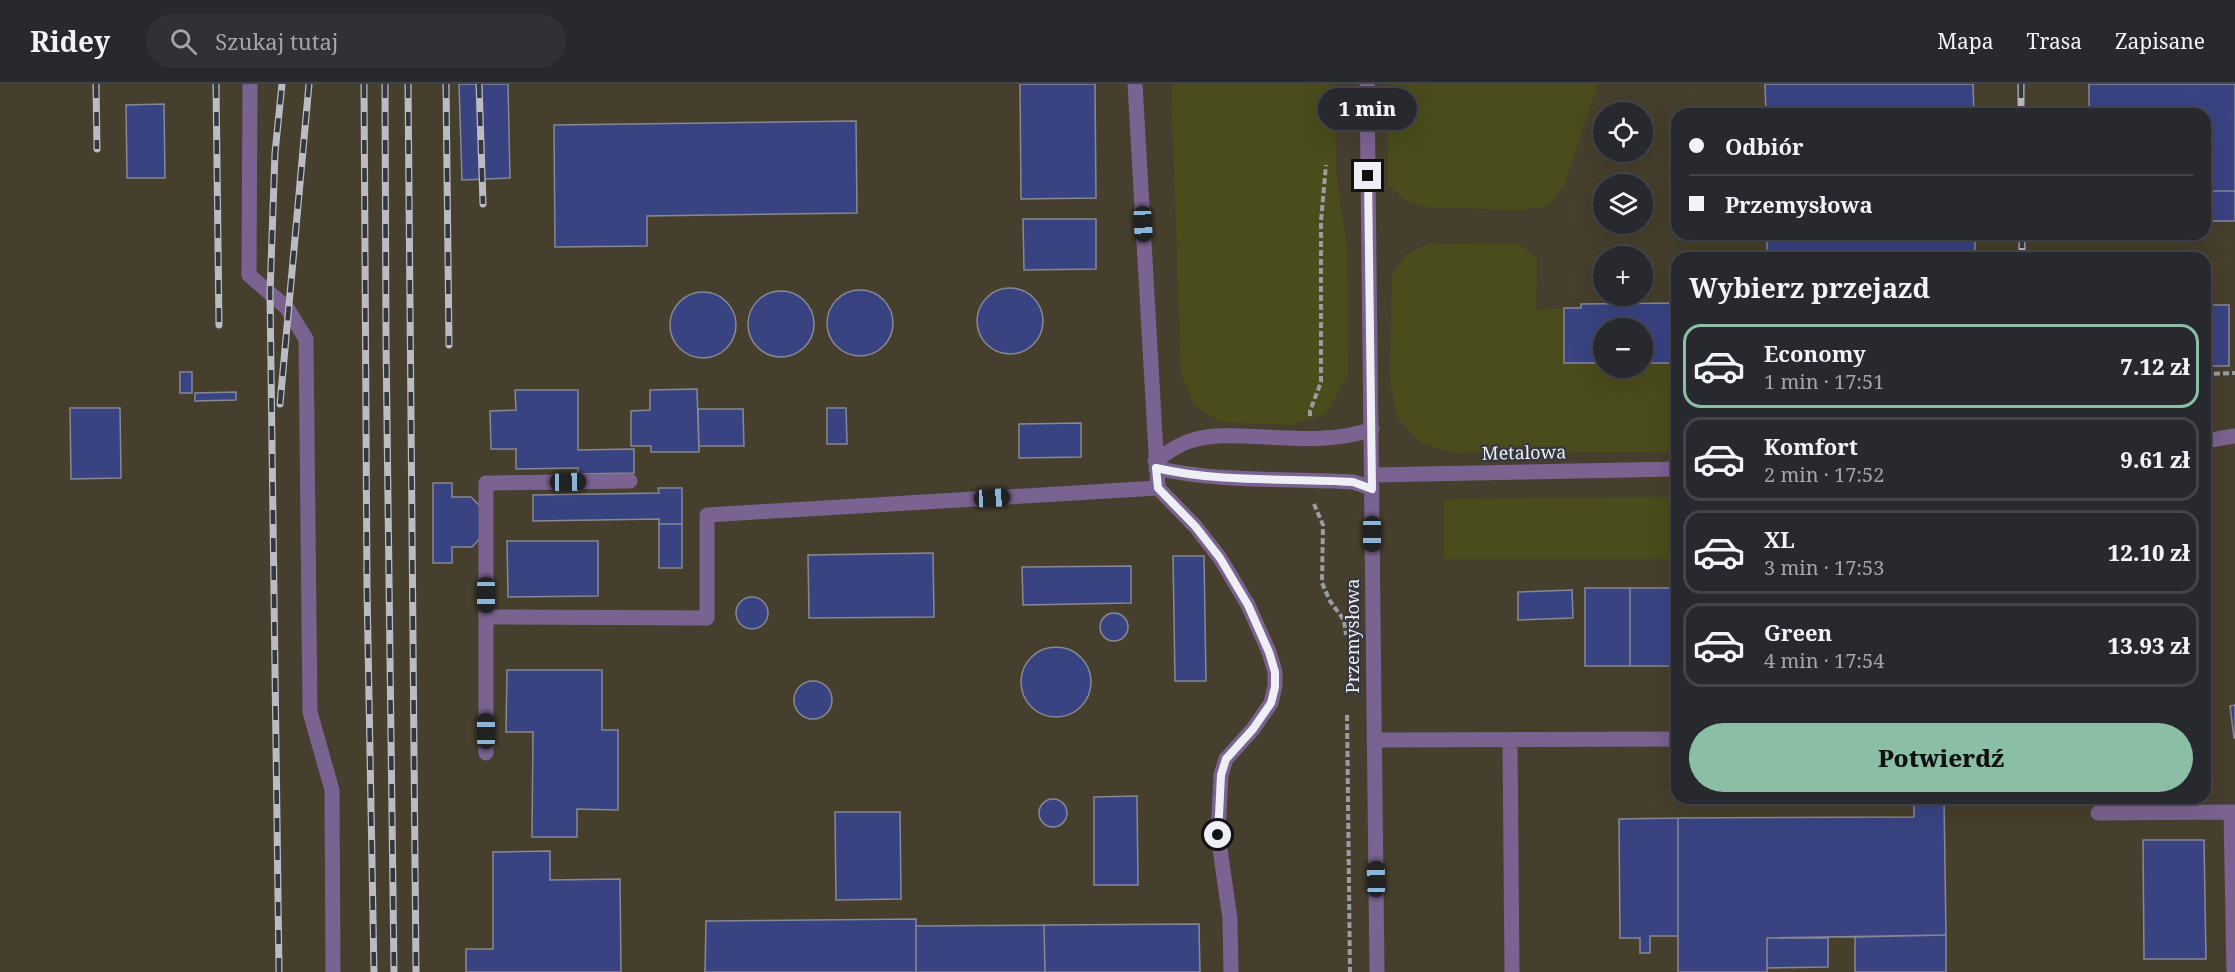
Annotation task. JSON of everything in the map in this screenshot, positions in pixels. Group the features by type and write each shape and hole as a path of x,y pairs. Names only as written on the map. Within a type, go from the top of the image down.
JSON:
{"street":[{"path":"250,84 249,275 287,308 306,339 310,712 332,790 333,972"},
{"path":"1135,84 1158,488 1195,526 1220,558 1248,605 1269,652 1275,672 1275,687 1271,703 1253,729 1226,759 1221,775 1218,835 1230,919 1231,972"},
{"name":"Przemysłowa","path":"1367,84 1377,972"},
{"path":"1156,464 1187,442 1200,438 1221,435 1333,438 1355,435 1372,429"},
{"path":"2211,440 2235,436"},
{"name":"Metalowa","path":"1156,464 1191,475 1220,478 1353,482 1671,469"},
{"path":"486,753 486,483 630,481"},
{"path":"486,617 707,618 707,515 1158,488"},
{"path":"1374,740 1671,739"},
{"path":"1510,740 1512,972"},
{"path":"2098,813 2233,812 2234,972"}],"path":[{"path":"1310,411 1321,382 1321,221 1326,165"},
{"path":"2211,374 2235,373"},
{"path":"1310,495 1323,525 1322,583 1330,601 1344,620 1346,645"},
{"path":"1347,703 1350,972"}],"shaded area":[{"path":"0,84 2235,84 2235,972 0,972"},
{"path":"1171,84 1334,84 1336,171 1347,248 1348,375 1326,414 1290,425 1220,422 1195,406 1181,375"},
{"path":"1388,84 1598,84 1564,186 1548,206 1521,210 1424,207 1404,199 1388,185"},
{"path":"1517,243 1537,258 1536,310 1564,308 1565,363 1593,363 1593,378 1653,378 1653,363 1671,363 1671,452 1454,453 1421,443 1398,419 1390,383 1392,276 1406,255 1427,244"},
{"path":"1671,497 1671,559 1444,559 1444,501 1452,499"}],"building":[{"path":"459,84 508,84 510,178 462,180"},
{"path":"1020,84 1095,84 1096,198 1021,199"},
{"path":"1765,84 1973,84 1974,108 1766,108"},
{"path":"2089,84 2235,84 2235,191 2211,191 2211,108 2089,108"},
{"path":"164,104 165,178 127,178 126,105"},
{"path":"856,121 857,213 647,216 647,246 555,247 554,125"},
{"path":"2211,191 2235,191 2235,221 2211,221"},
{"path":"1023,219 1096,219 1096,269 1024,270"},
{"path":"1767,240 1975,240 1975,252 1767,252"},
{"path":"1003,288 1017,288 1029,293 1038,302 1043,321 1041,334 1034,345 1017,354 1003,354 991,349 982,340 977,328 977,314 982,302 991,293"},
{"path":"853,290 867,290 879,295 888,304 893,323 891,336 884,347 867,356 853,356 841,351 832,342 827,330 827,316 832,304 841,295"},
{"path":"774,291 788,291 800,296 809,305 814,324 812,337 805,348 788,357 774,357 762,352 753,343 748,331 748,317 753,305 762,296"},
{"path":"696,292 710,292 722,297 731,306 736,325 734,338 727,349 710,358 696,358 684,353 675,344 670,332 670,318 675,306 684,297"},
{"path":"1653,303 1671,303 1671,363 1653,363 1653,318 1593,318 1593,363 1564,363 1564,308 1581,308 1581,304 1653,306"},
{"path":"2211,305 2229,305 2229,366 2211,366"},
{"path":"180,372 192,372 192,393 180,393"},
{"path":"697,389 699,452 651,452 651,446 631,446 631,411 650,410 650,390"},
{"path":"515,390 578,390 578,450 634,449 634,473 578,474 578,468 516,469 516,449 491,449 490,411 516,410"},
{"path":"236,392 236,400 195,401 195,393"},
{"path":"70,408 120,408 121,478 71,479"},
{"path":"827,408 846,408 847,444 827,444"},
{"path":"698,409 743,409 744,446 699,446"},
{"path":"1081,423 1081,457 1019,458 1019,424"},
{"path":"433,483 452,483 452,497 471,497 485,511 485,533 472,547 452,547 452,563 433,563"},
{"path":"658,488 682,488 682,524 659,524 659,519 533,521 533,495 659,493"},
{"path":"659,524 682,524 682,568 659,568"},
{"path":"507,541 598,541 598,596 508,597"},
{"path":"933,553 934,617 809,618 808,555"},
{"path":"1173,556 1204,556 1206,681 1175,681"},
{"path":"1131,566 1131,603 1023,605 1022,567"},
{"path":"1585,588 1630,588 1630,666 1585,666"},
{"path":"1630,588 1671,588 1671,666 1630,666"},
{"path":"1572,590 1573,618 1518,620 1518,592"},
{"path":"752,597 763,602 768,613 763,624 752,629 741,624 736,613 741,602"},
{"path":"1114,613 1124,617 1128,627 1124,637 1114,641 1104,637 1100,627 1104,617"},
{"path":"1056,647 1069,650 1081,657 1088,669 1091,682 1088,695 1081,707 1069,714 1056,717 1043,714 1031,707 1024,695 1021,682 1024,669 1031,657 1043,650"},
{"path":"507,670 602,670 602,730 618,730 618,810 577,809 577,837 532,837 533,732 506,732"},
{"path":"813,681 826,687 832,700 826,713 813,719 800,713 794,700 800,687"},
{"path":"2235,705 2235,738 2234,738 2230,706"},
{"path":"1137,796 1138,885 1094,885 1094,797"},
{"path":"1053,799 1063,803 1067,813 1063,823 1053,827 1043,823 1039,813 1043,803"},
{"path":"1916,804 1944,804 1946,935 1767,938 1767,972 1678,972 1678,818 1914,817"},
{"path":"835,812 900,812 901,899 836,900"},
{"path":"1678,818 1678,936 1650,936 1650,953 1640,953 1640,938 1620,938 1619,819"},
{"path":"2143,840 2204,840 2206,959 2144,959"},
{"path":"550,851 550,880 620,879 621,972 466,972 466,949 493,949 493,852"},
{"path":"916,919 916,972 705,972 706,921"},
{"path":"1199,924 1200,972 1045,972 1044,925"},
{"path":"1044,925 1045,972 916,972 916,926"},
{"path":"1946,935 1946,972 1855,972 1855,937"},
{"path":"1767,938 1828,938 1828,967 1767,968"}],"railway":[{"path":"96,84 97,149"},
{"path":"216,84 219,325"},
{"path":"279,972 270,293 275,153 282,84"},
{"path":"280,404 309,84"},
{"path":"364,84 367,588 374,972"},
{"path":"385,84 394,972"},
{"path":"408,84 416,972"},
{"path":"446,84 449,345"},
{"path":"479,84 483,204"},
{"path":"2021,84 2021,108"},
{"path":"2022,240 2022,252"}],"route":[{"path":"1218,835 1221,775 1226,759 1253,729 1271,703 1275,687 1275,672 1269,652 1248,605 1220,558 1195,526 1158,488 1156,468 1220,478 1353,482 1372,489 1368,176"}]}
